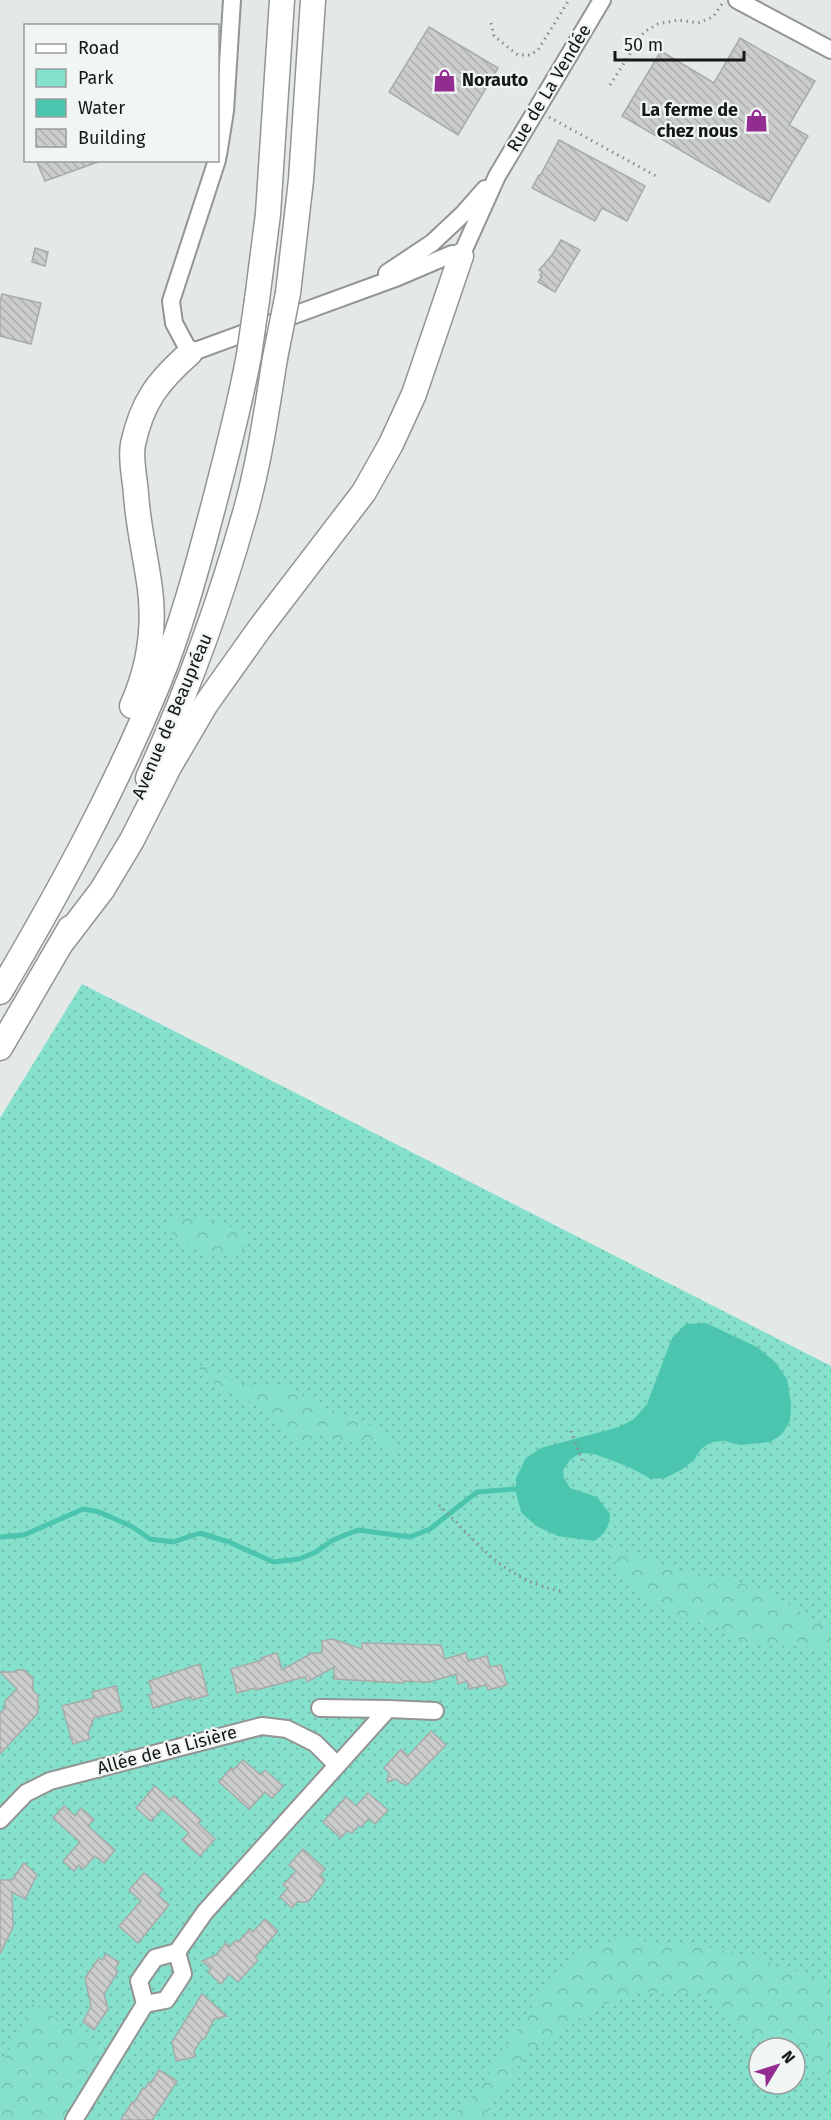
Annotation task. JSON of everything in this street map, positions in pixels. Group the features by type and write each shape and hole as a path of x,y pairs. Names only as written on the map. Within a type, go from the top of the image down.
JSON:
{"highway":[{"name":"Avenue de Beaupréau","path":"0,992 51,905 124,761 159,682 197,570 238,411 249,355 268,214 282,0"},
{"name":"Avenue de Beaupréau","path":"0,1048 112,853 149,776 193,672 223,587 247,504 264,430 288,293 301,180 313,0"},
{"path":"63,941 102,890 206,704 260,628 364,492 391,444 414,394 461,256"},
{"path":"0,970 94,796 142,683 151,635 151,592 137,504 132,447 149,398 165,375 190,353"}],"street":[{"path":"219,149 225,111 232,0"},
{"name":"Rue de La Vendée","path":"461,256 496,176 602,0"},
{"path":"737,0 831,50"},
{"path":"216,162 171,301 174,323 190,353 452,254 461,256"},
{"name":"Rue de La Vendée","path":"358,291 432,243 463,214 496,176"},
{"path":"320,1708 435,1711"},
{"path":"74,2120 145,2004 139,1981 155,1958 177,1952 205,1912 388,1709"},
{"name":"Allée de la Lisière","path":"0,1821 26,1793 50,1781 262,1726 287,1729 315,1743 338,1765"},
{"path":"145,2004 166,2000 183,1974 177,1952"}],"path":[{"path":"491,23 495,36 518,55 530,55 538,50 569,0"},
{"path":"610,85 644,32 658,24 679,20 698,23 713,17 725,0"},
{"path":"537,111 656,176"},
{"path":"571,1431 583,1462"},
{"path":"439,1505 497,1561 519,1576 563,1592"}],"green space":[{"path":"82,984 831,1366 831,2120 0,2120 0,1118"},
{"path":"175,1218 204,1220 225,1225 250,1238 246,1246 238,1253 216,1255 204,1252 182,1241 168,1227"},
{"path":"200,1365 241,1384 292,1388 314,1403 365,1422 397,1446 401,1454 377,1442 342,1442 319,1435 303,1444 282,1432 270,1411 225,1390 200,1375"},
{"path":"611,1541 617,1542 625,1551 650,1562 693,1575 724,1579 762,1589 831,1630 831,1655 818,1649 781,1644 746,1644 721,1628 684,1619 642,1598 620,1573 612,1555"},
{"path":"615,1939 704,1946 756,1957 831,1984 831,2084 807,2054 807,2036 756,2036 735,2027 700,1993 642,1992 602,2005 559,2030 525,2057 481,2120 448,2120 476,2093 546,1985 583,1953"},
{"path":"33,2003 107,2051 66,2120 0,2120 0,2067"}],"water":[{"path":"706,1323 757,1347 775,1362 787,1379 791,1403 790,1421 782,1434 770,1442 740,1445 724,1441 711,1442 701,1449 694,1460 665,1478 651,1479 611,1460 594,1454 580,1453 570,1460 563,1470 564,1478 570,1488 597,1497 610,1514 606,1530 594,1541 558,1536 536,1526 521,1512 516,1493 516,1478 526,1458 541,1448 619,1427 634,1419 647,1404 672,1338 686,1324"}],"building":[{"name":"Norauto","path":"429,27 498,68 458,135 389,92"},
{"path":"740,38 815,81 789,125 808,136 769,202 622,116 661,51 714,83"},
{"path":"559,140 645,186 627,221 602,208 595,221 532,188"},
{"path":"37,162 98,162 45,181"},
{"path":"561,240 580,250 555,292 538,282 542,276 539,270"},
{"path":"35,248 48,252 45,266 32,262"},
{"path":"2,294 41,303 31,344 0,336"},
{"path":"332,1639 362,1649 362,1643 441,1645 445,1659 466,1653 468,1661 487,1656 490,1667 501,1665 507,1685 488,1690 486,1685 469,1689 467,1681 458,1684 456,1674 429,1682 334,1679 334,1667 307,1682 305,1677 237,1693 231,1669 277,1653 282,1670 312,1653 322,1653 322,1641"},
{"path":"200,1664 208,1695 192,1700 191,1697 153,1708 149,1695 153,1694 149,1681"},
{"path":"24,1670 33,1678 33,1691 38,1695 38,1713 0,1754 0,1713 5,1708 5,1701 17,1689 0,1672"},
{"path":"116,1686 122,1711 94,1718 88,1733 90,1739 73,1744 62,1706 94,1698 92,1692"},
{"path":"431,1731 446,1745 407,1785 396,1779 387,1782 389,1773 384,1768 401,1749 408,1756"},
{"path":"243,1760 261,1775 265,1770 283,1786 272,1798 265,1792 249,1809 219,1782 231,1768 233,1770"},
{"path":"155,1786 170,1800 174,1796 201,1820 198,1823 215,1839 200,1856 182,1840 189,1833 162,1809 151,1821 136,1808"},
{"path":"368,1793 388,1810 375,1824 369,1818 361,1827 359,1825 352,1833 347,1831 341,1838 323,1822 346,1797 356,1806"},
{"path":"64,1806 75,1816 81,1808 94,1819 88,1826 115,1850 104,1863 95,1856 83,1869 79,1865 74,1871 63,1861 80,1842 53,1818"},
{"path":"303,1849 325,1869 320,1875 325,1880 308,1902 297,1902 292,1908 280,1897 288,1888 283,1885 296,1871 289,1865"},
{"path":"24,1863 37,1875 25,1899 12,1892 13,1927 0,1954 0,1880 12,1880"},
{"path":"144,1873 163,1889 158,1895 169,1905 138,1943 119,1926 141,1901 129,1890"},
{"path":"265,1919 278,1931 255,1957 258,1960 238,1982 229,1974 221,1984 208,1972 211,1969 202,1961 216,1955 226,1943 229,1947 236,1940 238,1942 250,1929 253,1932"},
{"path":"106,1954 119,1962 115,1969 118,1971 104,1994 108,2009 94,2030 83,2022 91,2006 85,1978 99,1958 102,1960"},
{"path":"202,1994 227,2016 214,2019 205,2038 194,2051 195,2057 176,2061 172,2042"},
{"path":"159,2070 177,2081 152,2120 121,2120 132,2102 134,2103 149,2082 151,2083"}],"waterway":[{"path":"0,1537 24,1535 83,1509 99,1512 131,1526 150,1539 173,1542 200,1533 229,1542 273,1562 299,1559 316,1552 333,1540 358,1530 410,1537 430,1529 477,1492 516,1489"}],"place":[{"name":"Norauto","path":"444,80"},
{"name":"La ferme de chez nous","path":"756,120"}]}
